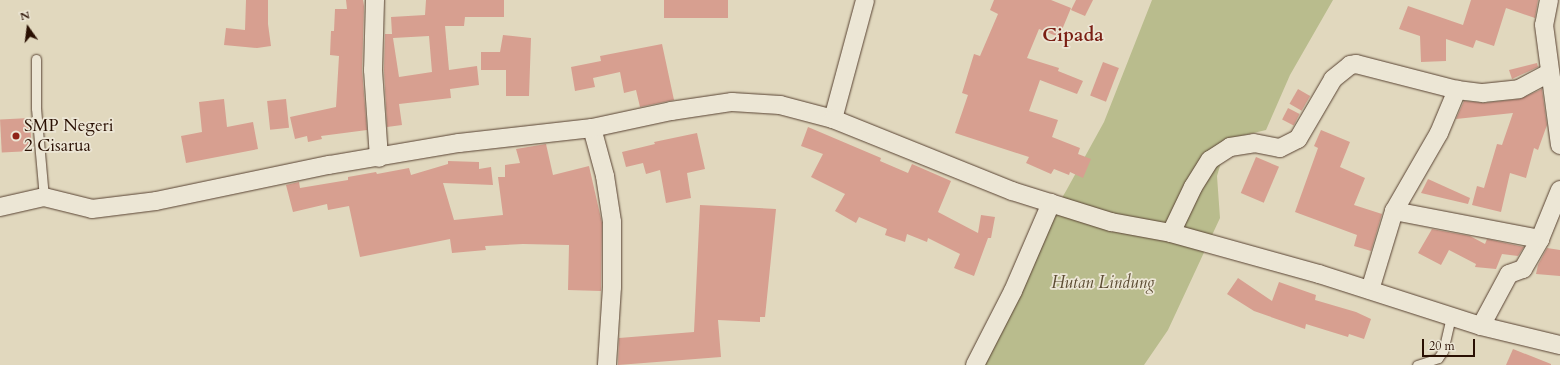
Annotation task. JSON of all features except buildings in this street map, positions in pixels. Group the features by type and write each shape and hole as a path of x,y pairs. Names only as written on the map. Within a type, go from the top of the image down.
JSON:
{"street":[{"path":"375,0 373,70 379,158"},
{"path":"833,119 865,0"},
{"path":"1549,0 1544,25 1549,73 1560,145"},
{"path":"1171,233 1193,187 1210,160 1230,147 1254,143 1280,148 1298,138 1333,79 1350,65 1356,64 1457,90 1483,93 1518,89 1549,73"},
{"path":"1370,290 1394,211 1448,116 1452,98 1457,90"},
{"path":"0,206 44,197 92,209 156,201 329,165 379,158 459,143 592,128 671,111 732,102 780,105 833,119 1012,191 1111,222 1171,233 1319,274 1482,326 1560,344"},
{"path":"592,128 604,176 612,222 612,287 607,365"},
{"path":"1482,326 1509,274 1523,269 1540,239 1560,190"},
{"path":"975,365 1013,291 1051,203"},
{"path":"1394,211 1540,239"}],"lane":[{"path":"36,58 36,108 44,197"},
{"path":"1417,365 1438,358 1443,351 1451,317"}],"green space":[{"name":"Hutan Lindung","path":"1152,0 1333,0 1290,75 1266,130 1228,139 1217,176 1220,218 1168,330 1144,365 965,365 988,322 1066,191 1104,122"}],"place":[{"name":"SMP Negeri 2 Cisarua","path":"16,136"}],"district":[{"name":"Cipada","path":"1073,36"}]}
